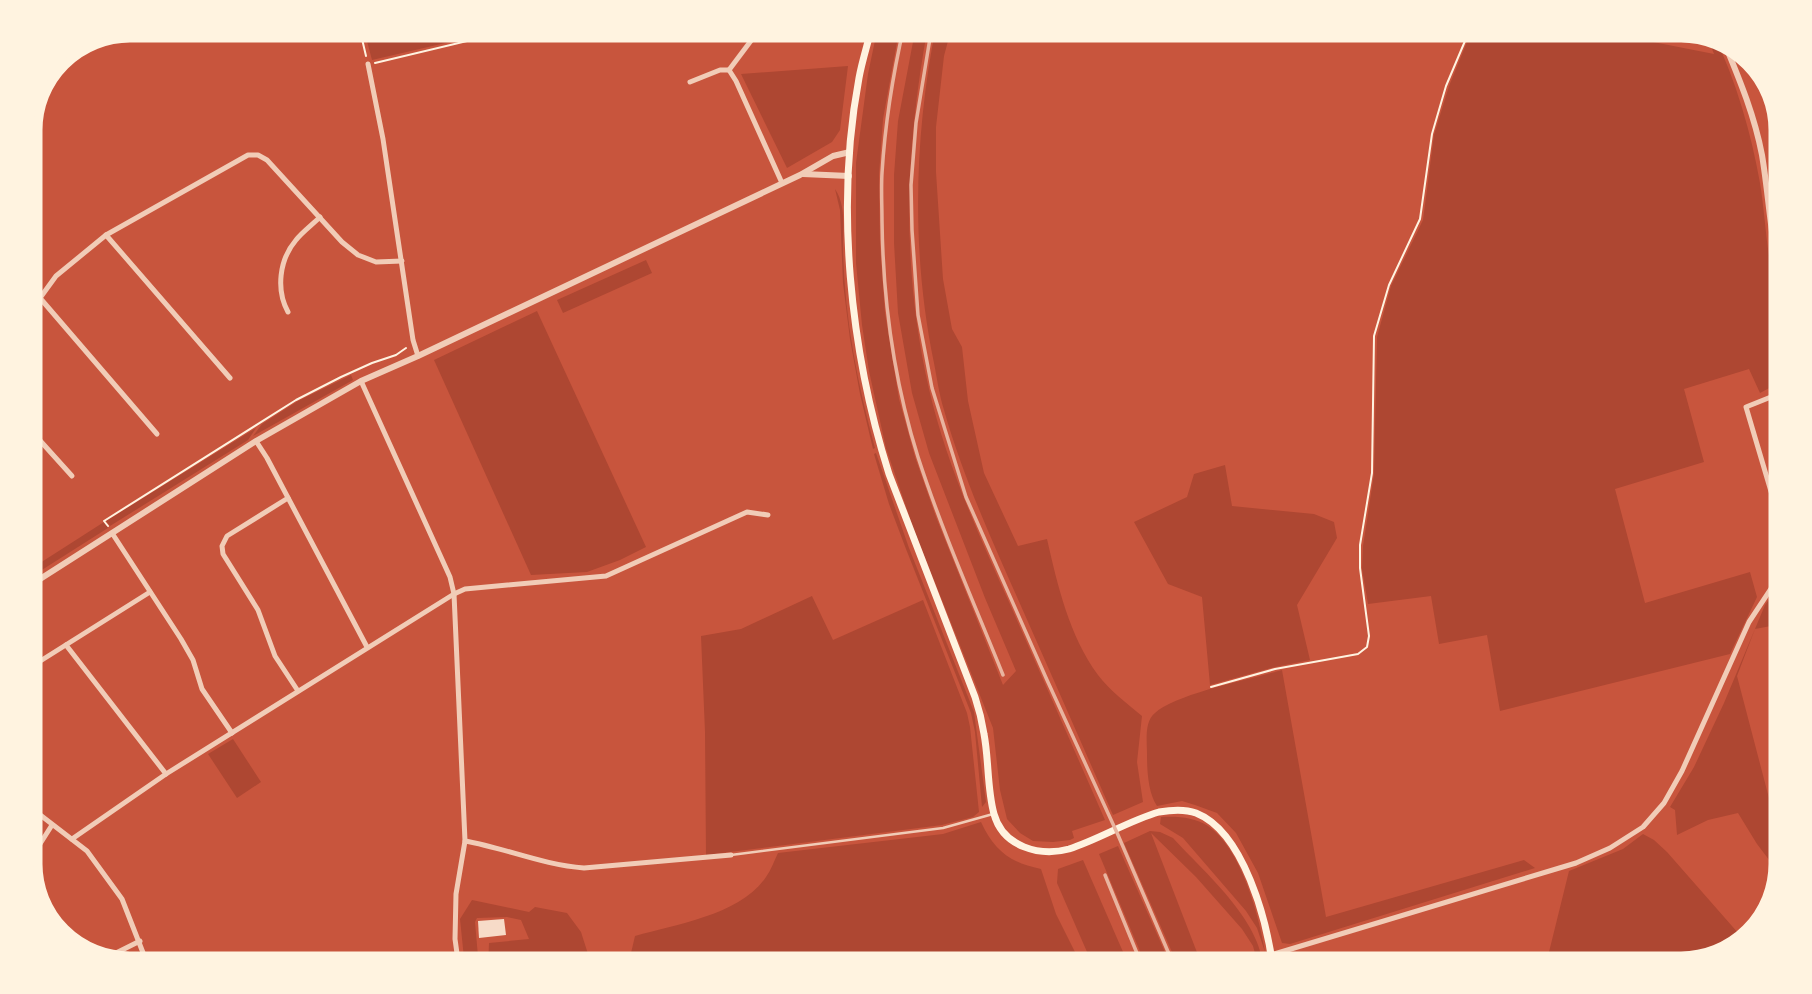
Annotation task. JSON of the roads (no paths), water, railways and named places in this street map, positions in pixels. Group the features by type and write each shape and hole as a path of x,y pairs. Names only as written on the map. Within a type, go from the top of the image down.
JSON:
{"main road":[{"path":"869,38 859,78 850,152 849,270 856,330 888,474 975,697 985,734 994,814 1007,836 1021,846 1031,850 1054,852 1077,846 1159,812 1178,810 1197,814 1218,827 1235,848 1263,918 1271,955"}],"street":[{"path":"729,70 753,38"},
{"path":"1728,51 1755,124 1773,239"},
{"path":"368,64 383,139 418,356"},
{"path":"690,82 720,70 729,70"},
{"path":"729,70 782,183"},
{"path":"39,579 256,441 361,381 801,174 833,156 850,152"},
{"path":"157,434 40,298 56,276 106,235 248,155 258,155 267,160 342,242 358,255 376,262 402,261"},
{"path":"801,174 849,176"},
{"path":"288,312 283,304 280,282 284,261 295,241 320,217"},
{"path":"106,235 230,378"},
{"path":"361,381 450,577 454,594 464,841 456,894 457,956"},
{"path":"1773,396 1746,407 1773,498"},
{"path":"39,439 72,476"},
{"path":"256,441 367,648"},
{"path":"288,498 227,536 222,546 223,554 258,610 275,656 298,691"},
{"path":"72,839 166,774 454,594 465,589 606,576 747,512 768,515"},
{"path":"112,533 193,660 202,689 232,733"},
{"path":"1271,955 1576,863 1610,848 1643,827 1664,803 1682,771 1749,622 1773,586"},
{"path":"39,662 150,592"},
{"path":"66,645 166,774"},
{"path":"39,814 87,852 122,899 145,956"},
{"path":"39,846 52,825"},
{"path":"464,841 565,867 584,868 731,855"},
{"path":"115,954 140,941"}],"lane":[{"path":"731,855 943,828 994,814"}],"railway":[{"path":"901,38 890,99 882,179 883,251 891,340 902,399 927,485 1003,675"},
{"path":"930,38 916,123 911,185 918,315 932,388 966,497 1170,956"},
{"path":"1105,875 1138,956"}]}
